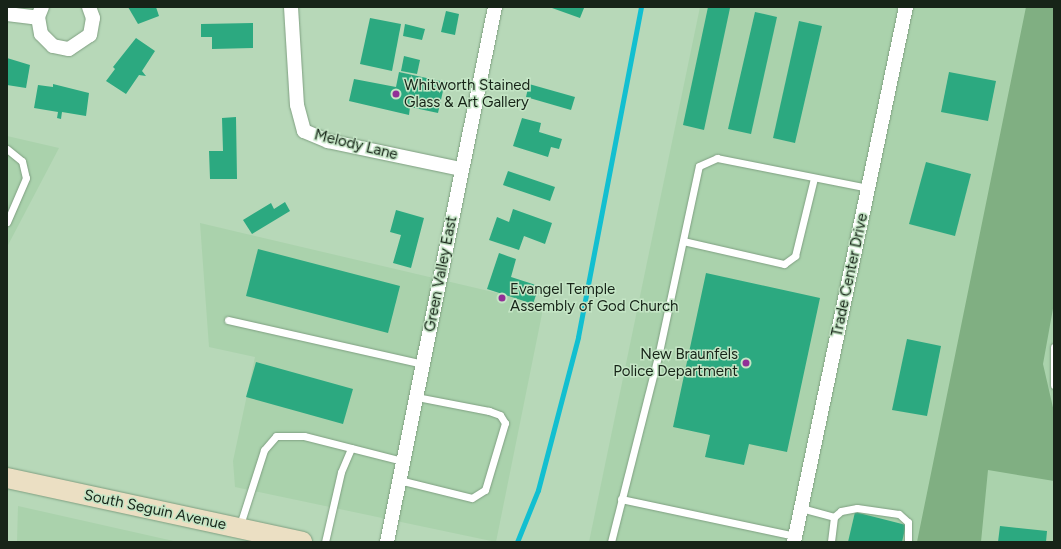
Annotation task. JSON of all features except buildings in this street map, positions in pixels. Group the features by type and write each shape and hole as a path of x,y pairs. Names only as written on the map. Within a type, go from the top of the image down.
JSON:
{"main road":[{"name":"South Seguin Avenue","path":"7,478 302,542"}],"street":[{"path":"7,14 40,13 46,41 69,49 90,35 93,18 89,7"},
{"name":"Melody Lane","path":"291,7 297,105 304,131 328,141 461,169"},
{"name":"Green Valley East","path":"387,542 424,364 461,169 495,7"},
{"name":"Trade Center Drive","path":"794,539 906,7"}],"lane":[{"path":"7,149 22,161 26,178 7,222"},
{"path":"611,542 659,352 700,166 707,160 717,158 868,188"},
{"path":"683,241 784,264 795,256 814,178"},
{"path":"228,320 424,364"},
{"path":"1054,347 1054,385"},
{"path":"399,480 472,498 485,490 505,423 500,415 489,411 417,397"},
{"path":"239,528 264,450 276,436 304,436 403,461"},
{"path":"325,542 341,472 351,448"},
{"path":"621,499 794,539"},
{"path":"801,508 834,517"},
{"path":"831,542 834,517 841,511 857,508 899,514 908,522 908,542"}],"shaded area":[{"path":"700,7 1054,7 1054,542 589,542"},
{"path":"1026,7 1054,7 1054,303 1043,364 1054,412 1054,481 988,470 981,542 917,542"},
{"path":"7,136 59,148 7,247"},
{"path":"200,223 544,304 496,542 235,487 233,461 255,357 209,347"},
{"path":"18,506 178,542 17,542"}],"waterway":[{"path":"517,542 538,490 578,337 641,7"}],"place":[{"name":"Whitworth Stained Glass & Art Gallery","path":"396,94"},
{"name":"Evangel Temple Assembly of God Church","path":"502,298"},
{"name":"New Braunfels Police Department","path":"746,363"}]}
